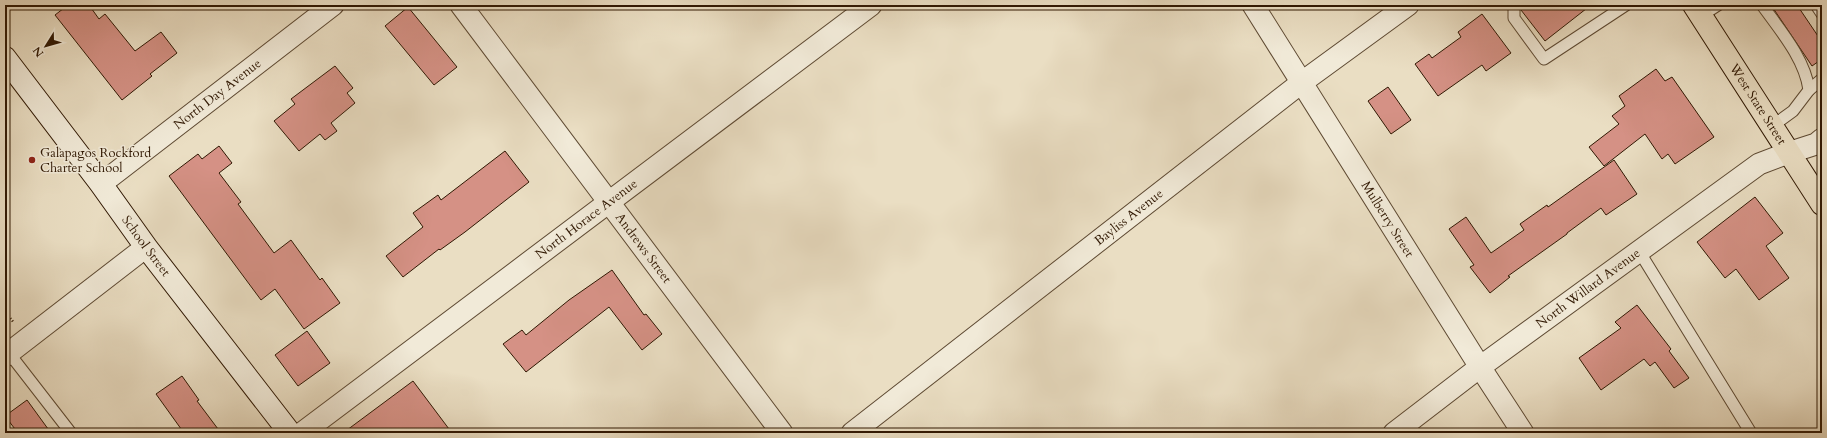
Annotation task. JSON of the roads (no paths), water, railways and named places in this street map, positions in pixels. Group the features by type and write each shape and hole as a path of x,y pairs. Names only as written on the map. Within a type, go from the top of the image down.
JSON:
{"main road":[{"name":"West State Street","path":"1704,9 1771,127 1822,204"},
{"name":"School Street","path":"5,58 101,184 146,247 290,433"}],"street":[{"name":"North Day Avenue","path":"101,184 333,5"},
{"name":"Andrews Street","path":"461,5 782,433"},
{"name":"North Horace Avenue","path":"302,433 871,5"},
{"name":"Mulberry Street","path":"1252,5 1523,433"},
{"name":"Bayliss Avenue","path":"852,433 1301,83 1408,5"},
{"name":"North Willard Avenue","path":"1394,433 1480,367 1759,164 1816,144 1822,139"},
{"path":"7,354 146,247"}],"lane":[{"path":"1514,5 1514,18 1544,59 1626,5"},
{"path":"1762,5 1796,55 1807,78 1809,90"},
{"path":"1816,5 1822,14"},
{"path":"1771,127 1793,111 1809,90 1822,79"},
{"path":"1639,251 1751,433"},
{"path":"7,354 70,433"}],"place":[{"name":"Galapagos Rockford Charter School","path":"32,160"}]}
